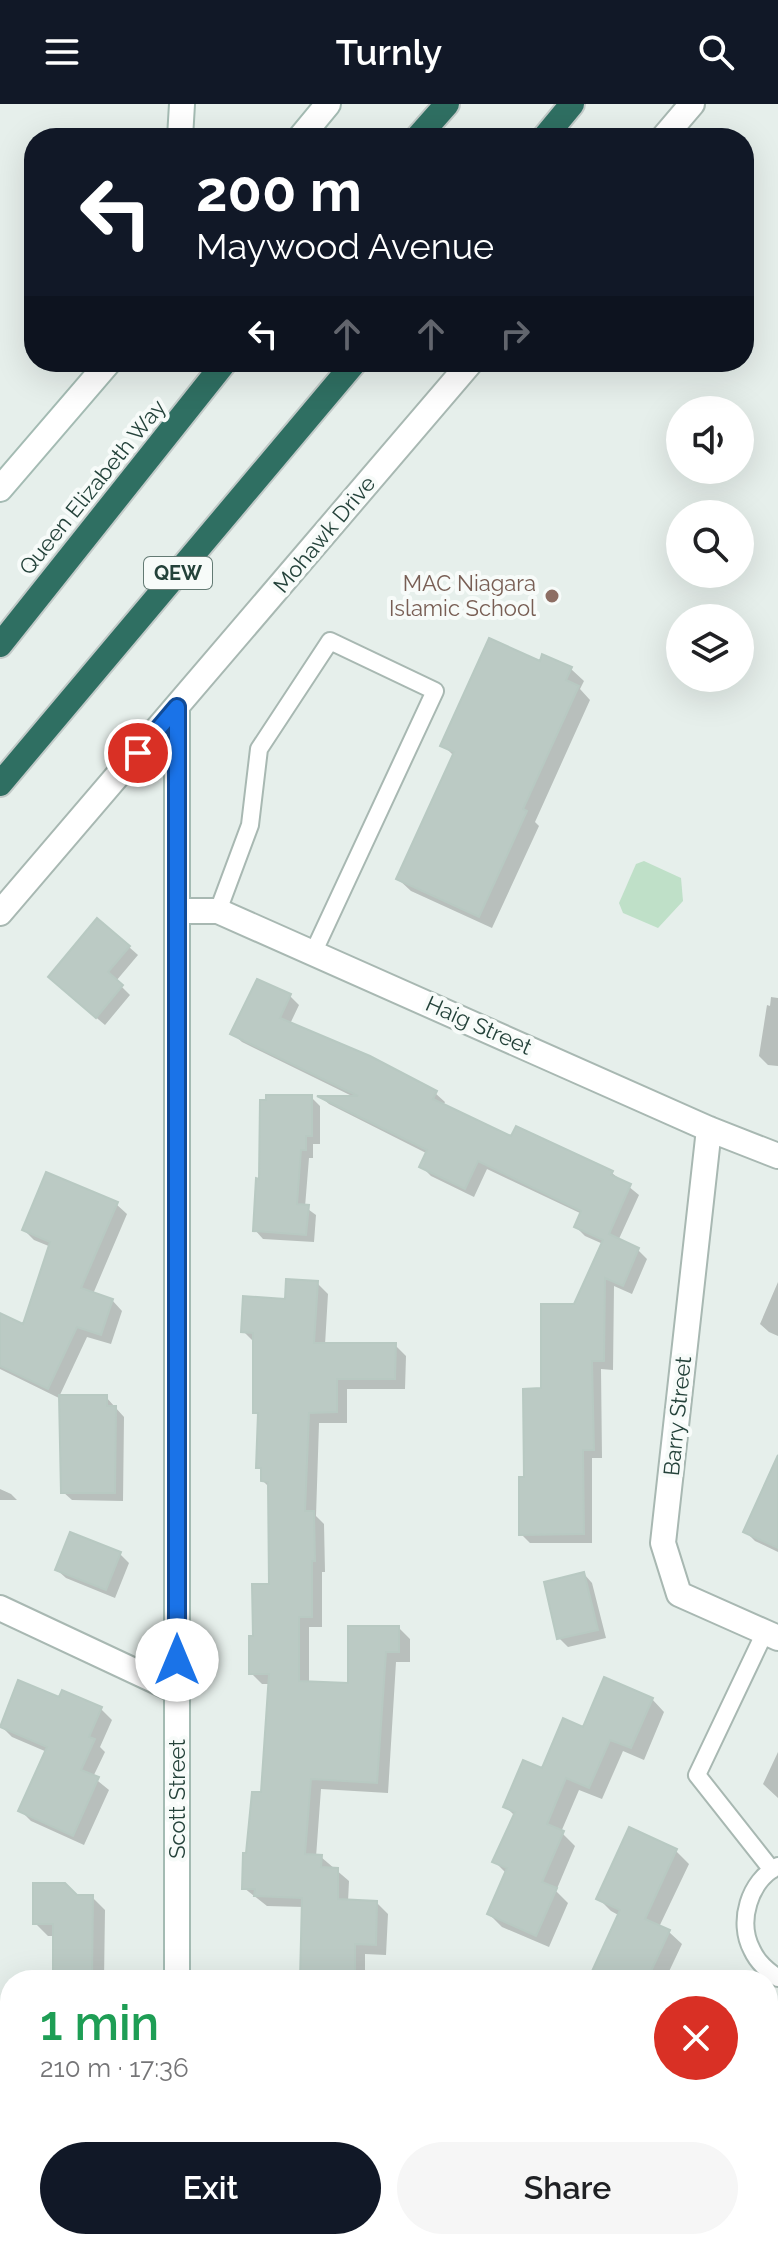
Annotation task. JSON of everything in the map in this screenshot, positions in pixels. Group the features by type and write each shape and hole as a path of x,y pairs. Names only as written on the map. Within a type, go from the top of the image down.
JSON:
{"highway":[{"path":"426,128 447,104"},
{"path":"552,128 572,104"},
{"name":"Queen Elizabeth Way","path":"0,645 217,372"},
{"name":"QEW","path":"0,784 347,372"}],"street":[{"path":"181,128 182,104"},
{"path":"308,128 328,104"},
{"path":"672,128 692,104"},
{"path":"0,489 100,372"},
{"name":"Mohawk Drive","path":"0,913 462,372"},
{"name":"Scott Street","path":"177,707 177,1970"},
{"name":"Haig Street","path":"177,911 218,911 709,1129 778,1156"},
{"name":"Barry Street","path":"709,1129 663,1543 679,1594 771,1635"},
{"path":"0,1608 177,1691"}],"lane":[{"path":"218,911 250,825 259,749 330,641 435,691 314,951"},
{"path":"767,1970 750,1948 745,1927 747,1905 756,1885 775,1868 697,1775 771,1635"}],"green space":[{"path":"644,861 681,878 683,901 658,928 623,913 619,903 636,864"}],"building":[{"path":"489,638 540,661 542,654 572,667 566,680 579,686 523,809 527,811 479,917 396,879 454,752 440,746"},
{"path":"97,918 130,946 108,972 123,985 96,1018 48,977"},
{"path":"257,979 291,994 280,1018 370,1056 437,1091 433,1099 511,1136 516,1126 613,1171 611,1175 631,1184 609,1234 639,1248 623,1286 605,1278 604,1361 592,1361 594,1450 583,1450 584,1534 519,1535 519,1477 524,1477 523,1389 541,1388 541,1304 574,1304 603,1240 574,1227 581,1211 478,1161 465,1189 419,1167 427,1150 317,1096 358,1096 230,1034"},
{"path":"266,1095 312,1095 312,1136 306,1136 306,1150 301,1150 297,1204 309,1205 306,1235 253,1231 256,1178 259,1179 260,1100 266,1100"},
{"path":"46,1172 118,1202 81,1288 113,1299 101,1335 77,1327 48,1389 0,1366 0,1313 23,1324 50,1242 22,1230"},
{"path":"286,1279 318,1281 314,1343 396,1343 395,1379 337,1379 337,1412 309,1413 305,1511 314,1511 315,1561 312,1561 312,1617 299,1617 299,1681 348,1683 348,1626 399,1626 399,1652 386,1652 377,1783 311,1779 305,1854 322,1855 321,1867 338,1868 338,1899 377,1901 376,1945 355,1944 355,1970 300,1970 302,1898 254,1896 255,1889 242,1889 243,1853 246,1853 252,1792 261,1792 269,1674 249,1674 249,1636 253,1636 252,1584 269,1584 268,1482 261,1481 261,1468 256,1468 258,1413 253,1413 253,1333 241,1332 243,1296 285,1299"},
{"path":"59,1395 107,1395 107,1406 116,1406 115,1493 61,1493"},
{"path":"778,1455 778,1548 743,1532"},
{"path":"70,1532 121,1552 106,1590 55,1570"},
{"path":"584,1572 598,1630 557,1639 544,1582"},
{"path":"604,1677 653,1698 631,1748 610,1740 589,1788 566,1778 547,1824 564,1831 542,1882 557,1888 536,1936 487,1914 507,1868 492,1862 515,1812 503,1807 523,1760 542,1768 563,1718 583,1727"},
{"path":"18,1680 59,1697 62,1690 102,1707 89,1737 95,1739 81,1770 99,1777 73,1836 18,1811 47,1747 0,1727"},
{"path":"629,1827 677,1849 645,1919 670,1930 652,1970 593,1970 620,1910 596,1899"},
{"path":"33,1883 65,1883 77,1895 93,1895 92,1970 53,1970 53,1924 33,1924"}],"place":[{"name":"MAC Niagara Islamic School","path":"552,596"}],"route":[{"path":"138,753 177,707 177,1660"}]}
